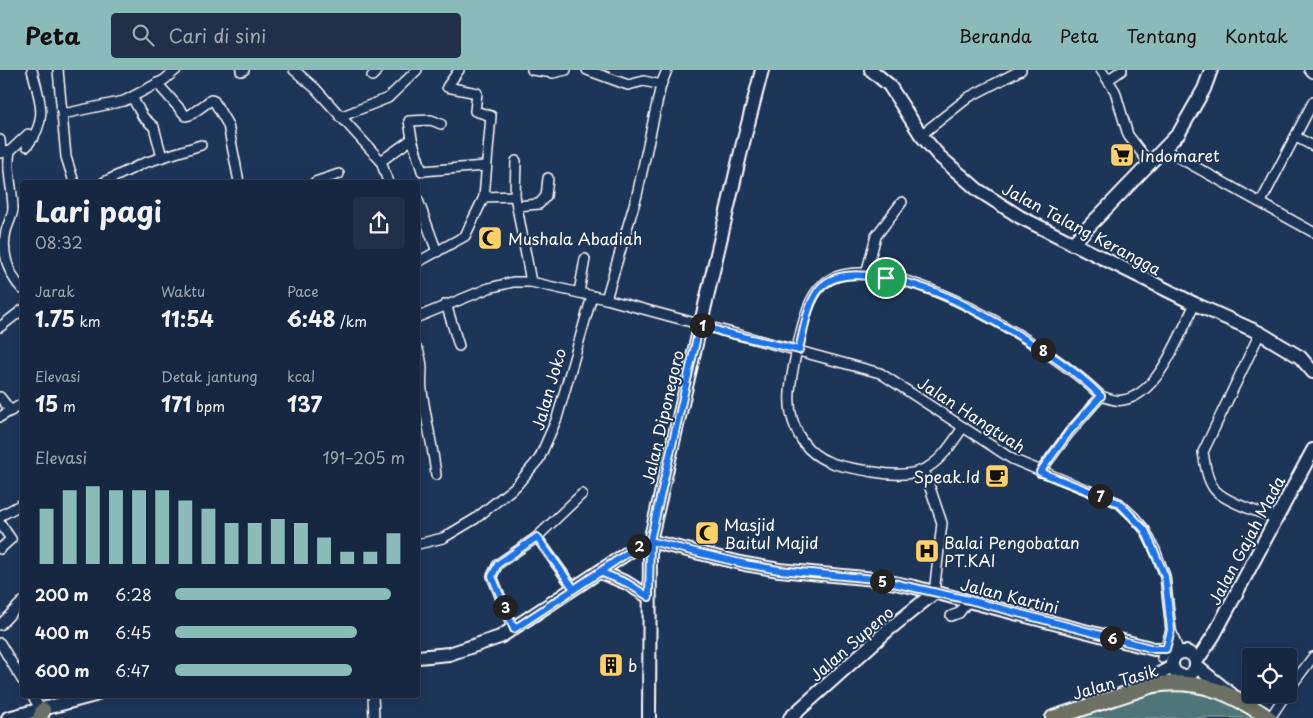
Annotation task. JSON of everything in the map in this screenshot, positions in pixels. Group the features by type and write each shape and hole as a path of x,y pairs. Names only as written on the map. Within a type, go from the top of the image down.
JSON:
{"main road":[{"name":"Jalan Tasik","path":"1053,718 1153,685 1183,683 1232,695 1269,718"}],"street":[{"path":"27,146 42,120 32,70"},
{"path":"58,70 66,157 73,180"},
{"path":"63,114 101,107 132,97 171,75 176,70"},
{"path":"294,70 314,88 381,161 387,180"},
{"path":"340,117 388,98 417,70"},
{"path":"420,261 465,236 484,197 485,166 491,116 475,110 477,93 447,87 459,70"},
{"path":"532,70 553,73 566,70"},
{"path":"586,70 628,85 644,81 661,85"},
{"path":"606,299 637,195 661,85 667,70"},
{"name":"Jalan Diponegoro","path":"649,718 650,541 700,324 762,70"},
{"path":"920,135 969,97 1021,70"},
{"path":"1101,70 1115,91 1126,130 1150,164"},
{"path":"1108,80 1122,70"},
{"path":"1072,244 1165,150 1188,119 1208,82 1211,70"},
{"path":"1309,70 1313,73"},
{"name":"Jalan Talang Kerangga","path":"875,71 889,85 920,135 952,169 978,190 1020,217 1072,244 1195,304 1260,333 1300,357 1313,372"},
{"path":"157,83 186,116 211,100 214,101 228,125 239,180"},
{"path":"132,97 143,117 154,126 162,157"},
{"path":"1261,202 1313,102"},
{"path":"441,124 431,120 409,121 412,139 422,171 485,166"},
{"path":"4,152 32,136"},
{"path":"1296,137 1313,146"},
{"path":"381,161 412,139"},
{"path":"0,140 8,162 13,210 6,233 6,255 11,273 20,286"},
{"path":"108,180 144,163 201,144"},
{"path":"1165,150 1313,232"},
{"path":"516,161 516,201 531,282"},
{"path":"321,180 339,174"},
{"path":"484,197 539,204 546,196 548,178"},
{"path":"866,274 876,236 902,202"},
{"path":"420,205 437,252"},
{"path":"579,292 585,258"},
{"path":"963,427 941,459 924,470 905,474 879,473 837,465 816,455 803,442 796,429 790,404 790,384 810,302 822,284 838,276 866,274 915,284 950,296 1059,360 1083,378 1101,396 1124,400 1138,395 1159,374 1195,304"},
{"name":"Jalan Hangtuah","path":"420,316 489,288 513,282 531,282 579,292 700,324 722,332 880,372 1012,459 1119,503 1145,530 1155,550 1165,576 1171,630"},
{"name":"Jalan Joko","path":"420,544 443,538 475,519 516,486 539,459 557,418 592,296"},
{"path":"446,304 459,346"},
{"path":"0,327 20,312"},
{"path":"1260,333 1203,452 1207,472 1216,490 1244,507 1276,518"},
{"path":"420,357 424,370 422,388 432,437 436,475"},
{"path":"1040,472 1069,432 1101,396"},
{"path":"0,397 12,411"},
{"path":"0,417 20,405"},
{"name":"Jalan Gajah Mada","path":"1176,657 1208,645 1313,450"},
{"path":"924,470 942,524 934,593"},
{"path":"514,629 492,576 493,570 498,564 537,537 582,494"},
{"path":"0,516 20,505"},
{"path":"0,522 11,539 0,549"},
{"path":"537,537 574,589"},
{"path":"420,656 449,654 486,643 514,629 635,548 650,541"},
{"name":"Jalan Kartini","path":"650,541 745,564 779,570 875,579 969,600 1176,657"},
{"path":"600,572 627,583 649,597"},
{"path":"913,612 914,588"},
{"name":"Jalan Supeno","path":"790,718 888,630 913,612 934,593"},
{"path":"950,616 959,613 969,600"},
{"path":"0,625 20,604"},
{"path":"1171,630 1176,657 1232,695"},
{"path":"1171,630 1176,657"},
{"path":"0,643 20,677"},
{"path":"1153,685 1159,674 1176,657"},
{"path":"1297,678 1313,657"},
{"path":"34,698 42,713"},
{"path":"8,718 42,713 87,698"},
{"path":"373,698 374,718"},
{"path":"1269,718 1280,703"}],"green space":[{"path":"1188,688 1221,698 1255,718 1071,718 1150,691"}],"place":[{"name":"Indomaret","path":"1122,155"},
{"name":"Mushala Abadiah","path":"490,238"},
{"name":"Speak.Id","path":"997,476"},
{"name":"Masjid Baitul Majid","path":"707,533"},
{"name":"Balai Pengobatan PT.KAI","path":"927,551"},
{"name":"b","path":"611,665"}],"route":[{"path":"886,278 862,274 846,275 838,276 822,284 810,302 799,350 722,332 700,324 650,541 635,548 574,589 537,537 498,564 493,570 492,576 514,629 600,572 627,583 649,597 650,541 745,564 779,570 875,579 969,600 1154,649 1166,649 1171,630 1165,576 1145,530 1119,503 1040,472 1069,432 1101,396 1083,378 1059,360 950,296 915,284 886,278"}]}
